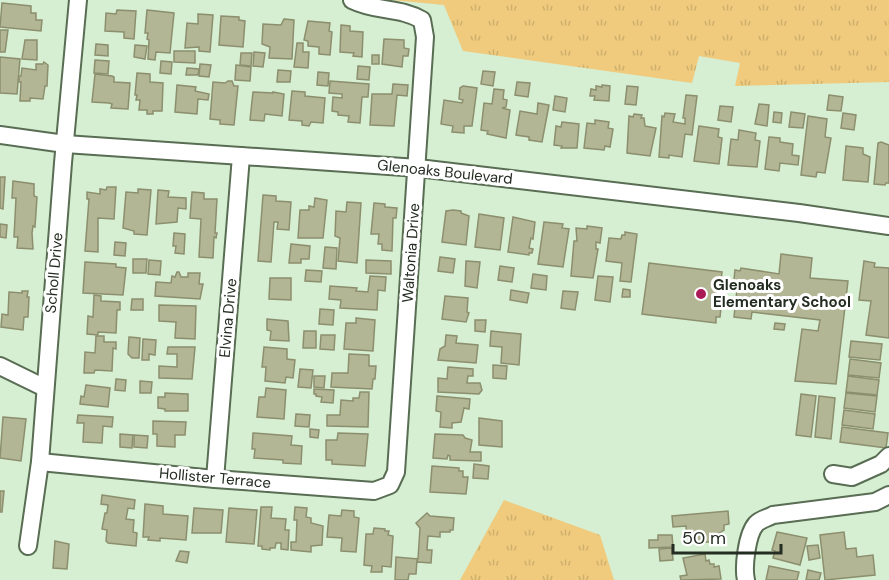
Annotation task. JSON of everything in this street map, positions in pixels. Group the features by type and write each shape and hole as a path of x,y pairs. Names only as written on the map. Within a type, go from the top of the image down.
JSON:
{"street":[{"name":"Scholl Drive","path":"28,546 40,462 78,0"},
{"name":"Waltonia Drive","path":"352,0 363,5 410,13 422,20 425,37 396,472 390,485"},
{"name":"Glenoaks Boulevard","path":"0,135 65,144 418,168 799,213 889,226"},
{"name":"Elvina Drive","path":"214,479 242,156"},
{"path":"0,366 45,388"},
{"path":"833,474 852,477 881,464 889,456"},
{"name":"Hollister Terrace","path":"40,462 214,479 374,491 390,485"},
{"path":"746,580 744,572 749,540 757,524 764,519 773,515 875,502 889,495"}],"green space":[{"path":"392,0 889,0 889,82 735,86 740,63 699,56 692,83 463,51 444,5"},
{"path":"504,500 600,535 614,580 460,580"}],"building":[{"path":"2,3 31,6 31,13 36,13 36,20 42,20 41,31 0,27"},
{"path":"117,10 136,11 134,39 124,38 124,32 105,31 106,13 116,14"},
{"path":"147,10 174,13 170,53 156,52 155,60 148,59 149,40 147,39 148,33 145,33"},
{"path":"198,14 213,15 210,52 199,51 199,47 185,48 187,23 198,24"},
{"path":"221,16 239,17 239,20 245,21 243,47 219,45"},
{"path":"284,19 294,20 292,59 269,58 270,47 262,44 263,24 281,25"},
{"path":"308,21 330,23 329,31 332,32 330,55 319,54 319,47 308,46 308,41 304,40"},
{"path":"341,25 350,26 350,31 363,32 362,57 353,56 354,53 340,52"},
{"path":"0,30 8,30 5,52 0,52"},
{"path":"384,39 404,40 404,48 409,49 408,56 403,56 402,67 382,64"},
{"path":"25,40 37,40 37,60 22,59"},
{"path":"297,43 303,43 303,52 309,52 308,68 294,67"},
{"path":"96,44 108,45 108,56 95,55"},
{"path":"135,45 147,46 145,59 134,57"},
{"path":"174,51 195,51 195,63 174,62"},
{"path":"254,52 265,53 263,67 253,66"},
{"path":"241,53 252,53 251,66 240,65"},
{"path":"372,55 379,55 379,64 372,64"},
{"path":"0,57 20,59 17,94 0,93"},
{"path":"95,60 109,61 108,74 94,73"},
{"path":"161,61 172,62 171,74 160,73"},
{"path":"44,62 48,65 47,86 45,86 43,99 30,98 30,101 20,101 19,76 21,76 22,68 36,70 36,64"},
{"path":"200,64 211,65 209,77 199,76"},
{"path":"236,65 251,67 250,81 235,80"},
{"path":"358,66 370,67 369,80 357,79"},
{"path":"187,68 199,69 198,75 186,75"},
{"path":"278,70 291,71 290,82 277,82"},
{"path":"483,71 495,72 493,86 481,84"},
{"path":"318,72 329,73 328,86 317,85"},
{"path":"137,73 150,74 150,82 163,83 162,111 147,114 147,110 139,110 140,100 136,100 137,95 135,95"},
{"path":"95,74 112,76 114,82 130,83 128,109 111,108 112,104 109,103 92,102"},
{"path":"228,81 238,86 234,125 220,124 220,120 210,119 213,82"},
{"path":"330,81 369,84 368,97 362,97 360,123 348,122 349,116 338,115 338,112 332,111 333,97 342,98 342,94 329,93"},
{"path":"517,82 530,83 528,97 515,95"},
{"path":"393,84 408,85 407,96 397,95 394,126 370,125 372,94 392,94"},
{"path":"177,85 196,87 195,91 209,94 208,100 198,99 197,114 175,112"},
{"path":"602,85 610,86 609,101 594,100 595,96 590,96 591,89 596,90 596,86 602,87"},
{"path":"463,86 477,88 472,126 464,126 464,133 452,132 453,126 441,124 444,100 462,103 463,100 459,99 460,88"},
{"path":"627,86 638,87 636,105 625,104"},
{"path":"494,89 504,90 503,99 507,100 506,107 502,108 510,110 506,138 487,134 488,131 481,130 484,103 492,104"},
{"path":"292,91 305,92 305,96 325,98 323,123 311,122 309,126 302,125 302,121 289,120"},
{"path":"253,92 284,94 282,116 265,114 264,121 250,120"},
{"path":"686,95 697,96 692,135 685,134 682,157 669,155 669,158 659,157 662,116 664,117 665,113 675,114 673,122 685,124 685,118 683,118"},
{"path":"829,95 843,97 841,111 827,110"},
{"path":"555,96 567,98 565,112 553,110"},
{"path":"538,103 549,105 542,142 516,135 520,111 537,114"},
{"path":"759,104 769,105 767,126 755,124"},
{"path":"720,106 733,107 731,122 718,120"},
{"path":"774,112 782,113 781,123 773,122"},
{"path":"791,112 805,114 803,128 789,127"},
{"path":"843,113 856,115 854,130 841,128"},
{"path":"634,114 642,115 645,126 656,128 650,156 627,153 629,116 633,117"},
{"path":"808,116 827,119 825,137 831,138 825,173 817,172 816,177 801,175"},
{"path":"595,120 609,122 608,128 613,129 610,147 605,146 604,150 584,148 587,123 595,124"},
{"path":"562,122 579,124 577,148 561,148 562,146 554,145 556,126 561,127"},
{"path":"699,126 719,129 718,137 722,138 719,164 694,161"},
{"path":"739,130 756,133 755,140 760,141 757,167 728,165 731,139 738,140"},
{"path":"769,137 780,138 780,142 793,144 792,155 799,156 798,165 780,163 779,171 765,169"},
{"path":"878,143 889,145 889,183 885,185 874,184"},
{"path":"846,146 863,148 863,154 870,157 868,182 843,180"},
{"path":"0,177 5,177 3,209 0,208"},
{"path":"13,181 34,184 34,196 37,197 35,227 33,226 32,233 33,249 17,248 18,237 14,237 16,198 12,198"},
{"path":"107,187 116,187 114,219 98,218 98,252 85,251 89,199 87,199 87,192 100,194 100,189 106,190"},
{"path":"138,189 151,190 147,235 134,234 134,231 123,228 126,192 138,193"},
{"path":"158,190 169,191 168,197 186,198 186,209 178,208 177,222 156,224"},
{"path":"192,192 204,193 204,199 217,199 215,233 217,233 216,238 214,237 213,258 199,257 201,219 190,218"},
{"path":"263,195 276,196 276,201 291,202 289,230 277,229 278,222 274,222 271,262 258,261"},
{"path":"315,198 327,200 323,238 298,238 300,210 309,210 309,206 314,207"},
{"path":"347,202 361,203 357,263 338,261 340,238 335,236 336,211 346,212"},
{"path":"374,203 397,208 396,218 393,218 392,251 382,250 382,244 378,244 379,234 371,234"},
{"path":"446,211 461,211 469,216 466,245 442,242"},
{"path":"479,214 504,218 500,250 475,247"},
{"path":"513,217 535,222 533,239 531,238 529,248 533,249 529,255 508,252"},
{"path":"544,222 563,224 562,228 569,229 563,267 538,264"},
{"path":"0,224 7,225 6,238 0,237"},
{"path":"587,226 602,228 600,243 596,242 596,249 598,249 593,278 571,276 574,241 577,241 576,228 587,229"},
{"path":"625,232 637,234 631,282 620,281 622,263 606,261 609,238 621,239"},
{"path":"174,233 185,234 184,254 175,253"},
{"path":"115,242 126,243 125,256 114,255"},
{"path":"291,244 310,246 309,259 301,259 301,263 289,263"},
{"path":"325,247 337,248 336,269 323,268"},
{"path":"781,254 812,258 810,278 848,281 836,384 795,381 802,329 818,331 820,320 752,312 751,319 734,317 737,289 733,289 735,270 740,271 741,268 779,274"},
{"path":"440,257 455,259 453,273 438,271"},
{"path":"133,259 147,259 146,273 133,273"},
{"path":"149,260 161,261 160,275 148,274"},
{"path":"366,260 391,261 391,274 366,273"},
{"path":"466,261 480,262 477,288 465,286"},
{"path":"864,261 875,263 874,267 889,268 889,338 866,335 871,301 859,300"},
{"path":"85,262 116,264 116,267 126,268 123,295 83,293"},
{"path":"649,263 722,272 719,297 722,298 720,317 716,317 716,323 642,314"},
{"path":"500,266 514,268 512,282 498,280"},
{"path":"306,270 322,271 321,282 305,281"},
{"path":"177,272 181,277 188,277 188,273 200,273 199,284 203,284 200,299 155,296 156,282 171,283 172,276 175,277"},
{"path":"533,274 547,276 546,290 531,288"},
{"path":"370,276 386,277 385,291 378,290 377,310 340,308 341,300 329,299 330,286 357,288 356,291 368,292"},
{"path":"598,276 613,277 610,302 595,300"},
{"path":"270,278 291,278 291,300 269,299"},
{"path":"623,289 630,290 630,297 622,297"},
{"path":"511,290 529,293 527,303 510,300"},
{"path":"22,291 28,291 27,297 29,297 28,317 24,317 23,330 1,327 2,314 8,315 9,292 22,293"},
{"path":"563,291 578,292 575,310 561,308"},
{"path":"94,295 101,296 101,301 120,302 120,310 117,310 116,333 87,334 88,316 93,317"},
{"path":"445,296 468,298 467,312 469,313 466,322 442,319"},
{"path":"132,299 143,299 143,310 131,310"},
{"path":"159,305 196,306 195,339 175,338 176,322 159,321"},
{"path":"320,309 334,310 333,325 319,324"},
{"path":"356,318 375,320 373,351 344,349 346,323 356,323"},
{"path":"267,319 288,321 289,341 270,340 271,331 267,330"},
{"path":"475,320 486,320 485,332 475,331"},
{"path":"775,323 785,324 784,330 774,329"},
{"path":"304,331 316,331 316,348 303,348"},
{"path":"491,331 521,334 519,365 501,363 502,347 490,346"},
{"path":"321,335 335,335 334,350 320,349"},
{"path":"446,335 457,336 456,343 478,345 476,363 438,360 440,349 445,346"},
{"path":"96,336 104,336 104,342 116,342 116,349 113,348 112,371 95,370 94,373 84,373 85,352 95,353"},
{"path":"129,337 140,338 139,358 132,358 128,354"},
{"path":"143,339 156,340 155,355 149,354 149,360 142,360"},
{"path":"851,341 882,344 880,360 849,357"},
{"path":"168,347 195,347 192,379 159,378 159,366 177,367 177,354 167,354"},
{"path":"264,347 287,349 287,359 295,360 293,378 286,377 285,383 265,381 266,367 262,367"},
{"path":"349,354 369,355 369,366 376,366 372,389 331,387 332,373 348,373"},
{"path":"850,359 881,363 879,378 848,375"},
{"path":"493,365 507,366 506,379 493,378"},
{"path":"448,367 473,369 473,376 468,376 467,383 480,383 482,390 479,394 438,392 438,378 447,379"},
{"path":"300,369 313,370 311,388 298,387"},
{"path":"314,376 325,376 324,388 314,387"},
{"path":"848,376 879,380 877,395 846,392"},
{"path":"116,379 126,380 125,391 115,390"},
{"path":"140,381 152,382 151,393 140,393"},
{"path":"86,385 110,388 108,407 80,404"},
{"path":"266,388 286,390 284,419 257,417 259,397 265,397"},
{"path":"314,389 334,390 333,403 321,402 322,397 314,394"},
{"path":"360,392 369,392 368,427 327,426 327,415 340,415 341,400 353,401 353,398 359,398"},
{"path":"165,393 188,394 188,411 165,411 165,409 158,408 158,397 165,397"},
{"path":"846,393 877,396 875,412 844,408"},
{"path":"801,394 816,396 811,437 796,435"},
{"path":"437,396 470,399 469,409 464,408 461,422 452,423 452,428 440,427 441,412 436,411"},
{"path":"819,396 835,398 831,439 815,437"},
{"path":"844,410 875,414 873,429 842,425"},
{"path":"296,414 310,415 309,427 295,426"},
{"path":"78,415 113,417 112,427 103,426 102,443 83,442 84,423 77,423"},
{"path":"3,417 26,419 21,461 0,458"},
{"path":"479,418 502,421 502,447 479,445"},
{"path":"153,421 186,422 185,435 175,435 175,447 157,446 157,434 153,434"},
{"path":"842,427 888,433 886,448 840,442"},
{"path":"310,429 319,430 318,438 310,437"},
{"path":"253,433 292,436 291,445 302,446 301,464 254,458"},
{"path":"338,433 368,434 365,466 332,464 332,460 326,460 326,440 337,440"},
{"path":"120,434 133,435 132,448 120,447"},
{"path":"435,434 463,435 472,440 470,452 481,452 481,461 450,460 448,455 447,459 433,458"},
{"path":"134,435 148,436 147,448 134,447"},
{"path":"474,464 489,466 488,479 473,478"},
{"path":"432,466 459,468 459,471 463,471 463,477 468,477 466,494 430,492"},
{"path":"0,491 4,491 2,512 0,512"},
{"path":"102,495 135,500 134,509 128,508 126,519 134,520 133,532 137,533 136,546 106,541 107,530 102,529 108,505 101,504"},
{"path":"145,504 163,506 163,514 188,516 186,540 160,538 160,541 143,537"},
{"path":"261,507 272,507 271,518 286,519 285,530 289,530 288,550 281,549 281,543 276,543 275,548 270,548 270,550 258,546"},
{"path":"295,507 307,508 306,517 311,518 311,523 323,526 322,545 311,546 311,552 291,550 291,542 296,542"},
{"path":"194,508 223,510 221,533 192,533"},
{"path":"229,508 257,510 254,544 226,542"},
{"path":"342,510 354,511 354,517 359,518 356,552 341,551 342,538 327,537 329,515 341,516"},
{"path":"728,511 729,524 724,525 724,530 718,534 719,541 696,543 695,536 687,537 686,526 673,527 672,516"},
{"path":"427,513 430,516 454,518 453,530 440,532 440,537 428,536 427,550 432,550 431,563 417,560 416,574 409,574 408,580 395,580 396,557 418,559 420,528 416,523"},
{"path":"374,528 385,529 389,531 388,535 393,536 391,567 382,566 382,572 371,572 372,566 364,565 366,534 373,534"},
{"path":"777,532 807,538 800,565 773,558 775,551 772,550"},
{"path":"844,532 846,549 856,548 857,557 873,555 875,575 825,580 820,535"},
{"path":"658,535 672,535 673,547 649,548 649,540 658,540"},
{"path":"55,541 69,544 67,569 53,568"},
{"path":"818,545 820,558 809,560 807,546"},
{"path":"672,548 673,560 660,561 659,549"},
{"path":"180,551 189,552 187,563 176,561"},
{"path":"705,554 706,561 709,560 714,567 719,566 721,579 681,580 680,576 687,575 683,558"},
{"path":"769,566 799,572 797,580 766,580"},
{"path":"808,570 821,573 819,580 806,580"}],"place":[{"name":"Glenoaks Elementary School","path":"701,294"}]}
